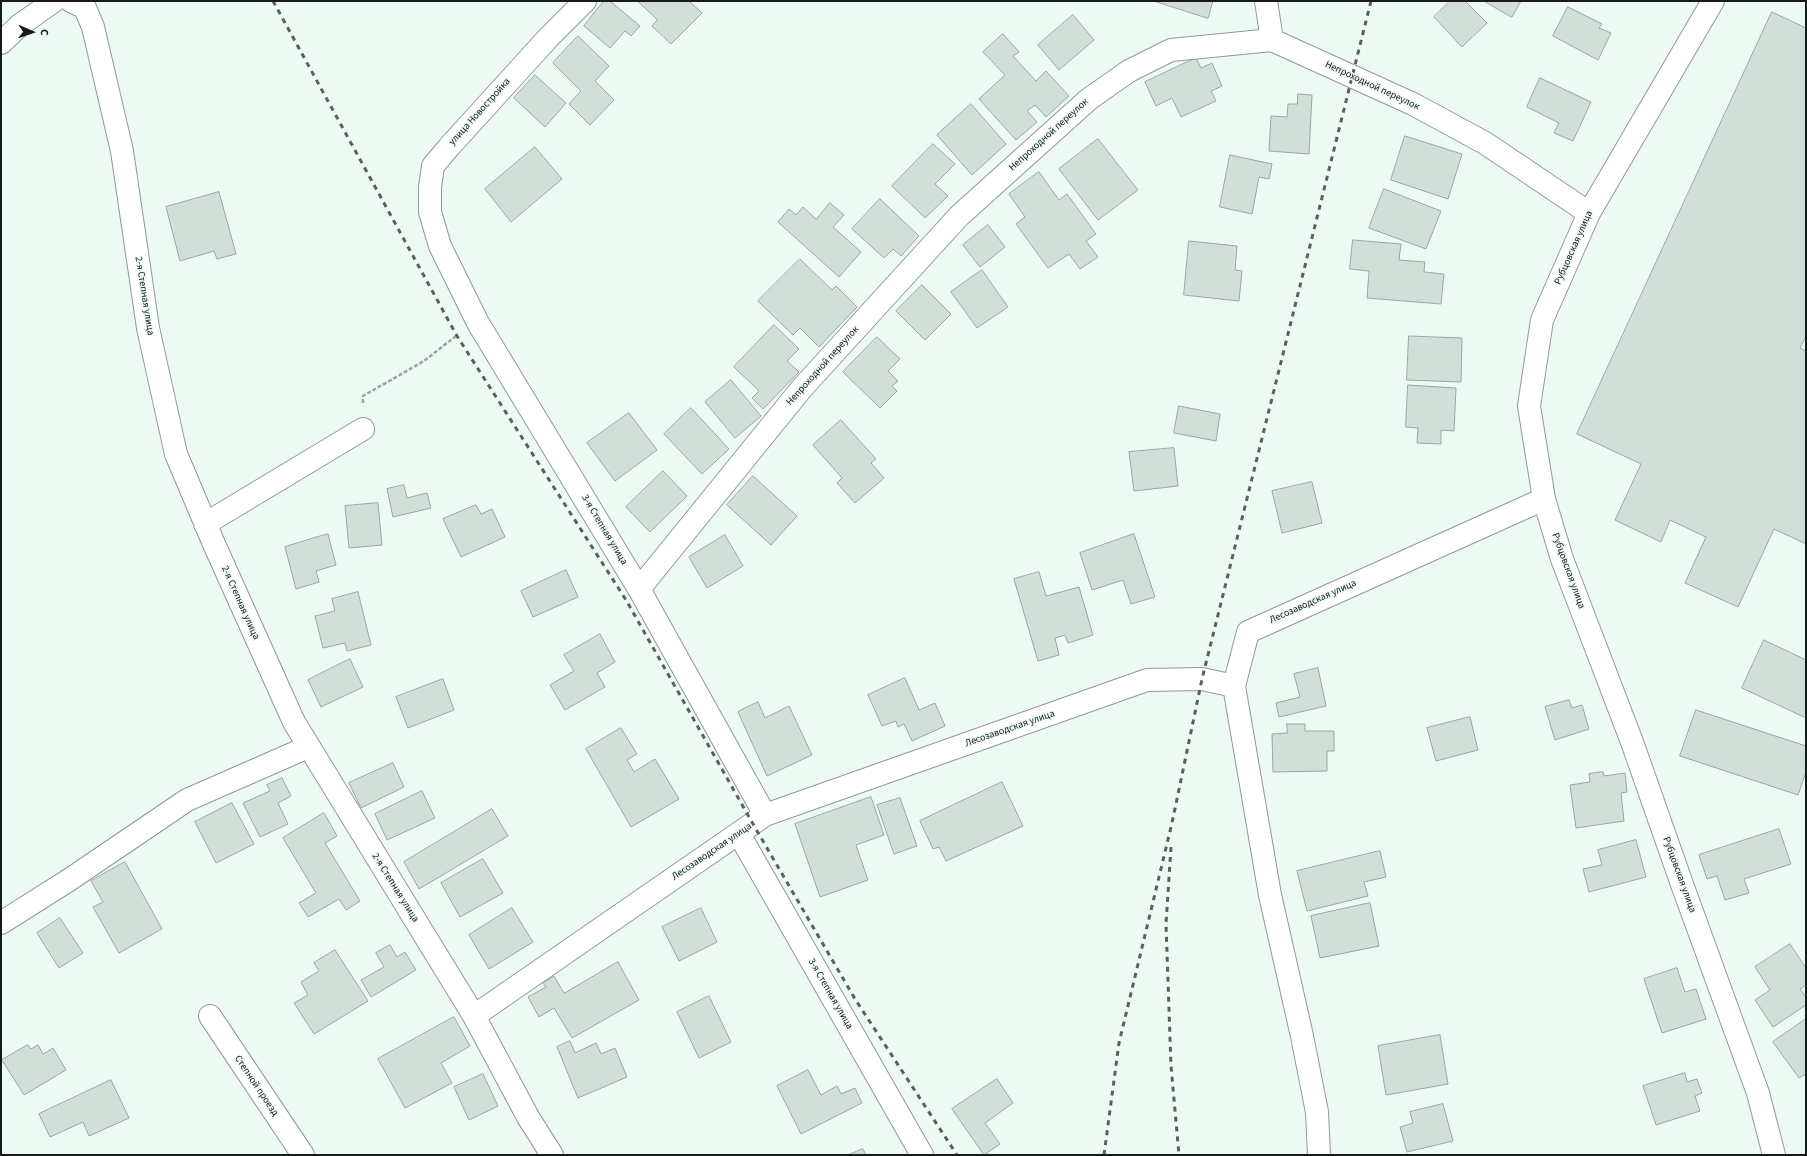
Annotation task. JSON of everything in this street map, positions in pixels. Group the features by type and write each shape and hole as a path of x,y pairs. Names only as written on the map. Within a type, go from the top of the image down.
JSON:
{"street":[{"path":"1,43 20,25 54,1"},
{"name":"2-я Степная улица","path":"72,1 86,8 93,26 122,151 148,328 176,454 205,524 294,722 474,1016 528,1116 552,1155"},
{"name":"улица Новостройка","path":"440,246 430,212 430,187 433,166 549,37 585,1"},
{"path":"1266,1 1272,40"},
{"name":"Рубцовская улица","path":"1713,1 1589,213 1542,320 1529,406 1544,499 1562,559 1632,742 1683,888 1758,1093 1774,1155"},
{"name":"Непроходной переулок","path":"640,589 802,388 959,216 1088,99 1128,71 1171,50 1272,40 1406,101 1485,143 1589,213"},
{"name":"3-я Степная улица","path":"440,246 478,323 640,589 765,816"},
{"path":"205,524 363,429"},
{"name":"Лесозаводская улица","path":"474,1016 765,816 1147,680 1202,679 1234,686 1248,632 1544,499"},
{"path":"1234,686 1270,895 1302,1036 1317,1112 1319,1155"},
{"path":"1,923 69,880 188,800 308,747"},
{"name":"3-я Степная улица","path":"739,834 922,1155"},
{"name":"Степной проезд","path":"210,1016 303,1155"}],"path":[{"path":"363,429 363,396 424,361 457,336 478,323"}],"building":[{"path":"604,1 610,1 640,26 631,36 625,31 610,48 584,26"},
{"path":"638,1 689,1 702,13 671,44 652,26 657,20"},
{"path":"1154,1 1213,1 1208,18"},
{"path":"1450,1 1465,1 1487,23 1462,47 1434,17"},
{"path":"1484,1 1521,1 1512,17"},
{"path":"1568,7 1602,24 1599,28 1611,33 1598,60 1553,36"},
{"path":"1772,12 1806,28 1806,336 1800,348 1806,351 1806,544 1774,529 1738,607 1685,583 1706,537 1670,520 1661,542 1615,520 1641,464 1577,434"},
{"path":"1073,15 1094,40 1059,70 1038,45"},
{"path":"1003,34 1019,52 1013,56 1036,81 1046,71 1069,96 1046,117 1035,105 1027,111 1037,122 1016,140 979,99 1005,75 983,52"},
{"path":"578,36 609,66 595,81 614,100 590,125 569,104 581,91 553,63"},
{"path":"1196,58 1201,68 1212,63 1222,86 1211,91 1216,101 1181,117 1172,98 1156,106 1145,82"},
{"path":"535,75 566,103 545,127 514,98"},
{"path":"1540,78 1591,102 1573,141 1554,133 1559,123 1527,107"},
{"path":"1298,94 1312,95 1309,154 1269,151 1271,116 1287,117 1288,104 1297,104"},
{"path":"971,104 1006,144 972,175 937,135"},
{"path":"1405,136 1462,154 1448,199 1391,180"},
{"path":"1098,139 1138,190 1098,220 1059,169"},
{"path":"933,144 955,164 935,184 948,196 925,218 892,186"},
{"path":"535,147 562,179 511,222 485,189"},
{"path":"1230,155 1272,164 1269,179 1259,177 1252,214 1220,207"},
{"path":"1039,172 1059,200 1067,194 1096,234 1086,241 1098,257 1080,269 1069,254 1048,268 1016,224 1025,217 1009,194"},
{"path":"1384,189 1441,211 1426,249 1369,228"},
{"path":"219,192 236,254 217,259 214,251 180,261 166,207"},
{"path":"880,199 919,236 901,256 893,249 884,258 852,229"},
{"path":"830,203 844,215 833,227 861,252 839,277 778,222 789,209 796,215 803,207 816,219"},
{"path":"988,225 1005,247 980,267 963,245"},
{"path":"1353,240 1401,244 1399,260 1425,262 1424,272 1444,274 1441,304 1367,298 1369,271 1350,269"},
{"path":"1189,241 1237,246 1235,270 1242,271 1239,301 1184,295"},
{"path":"800,259 832,290 836,286 857,307 819,347 800,328 793,335 758,301"},
{"path":"982,270 1008,307 977,328 951,292"},
{"path":"922,285 951,314 925,340 896,311"},
{"path":"774,325 799,349 787,361 799,372 763,409 752,398 759,391 734,367"},
{"path":"1409,336 1462,338 1461,382 1407,380"},
{"path":"877,337 900,359 888,371 898,381 892,386 897,391 880,408 843,372"},
{"path":"731,380 761,416 735,438 705,402"},
{"path":"1408,385 1456,388 1454,431 1441,430 1441,444 1417,443 1418,428 1406,427"},
{"path":"1179,406 1220,414 1216,441 1174,433"},
{"path":"691,408 729,449 702,474 664,434"},
{"path":"629,413 657,450 615,481 587,443"},
{"path":"841,420 876,459 871,463 884,478 855,503 837,483 842,478 813,445"},
{"path":"1174,448 1178,486 1134,491 1129,452"},
{"path":"663,471 687,496 650,532 626,507"},
{"path":"753,476 797,516 771,545 727,505"},
{"path":"1312,482 1322,523 1282,533 1272,491"},
{"path":"404,485 407,498 427,493 431,508 393,517 387,489"},
{"path":"378,503 382,545 349,548 345,506"},
{"path":"476,505 481,514 492,509 505,537 461,557 443,519"},
{"path":"328,534 336,565 316,571 319,582 296,589 285,547"},
{"path":"1134,534 1155,597 1131,604 1123,580 1092,590 1080,553"},
{"path":"725,535 743,566 707,588 689,557"},
{"path":"566,570 578,597 533,617 521,591"},
{"path":"1039,572 1046,596 1079,587 1093,635 1068,643 1065,635 1055,638 1059,655 1038,661 1014,579"},
{"path":"358,592 371,645 347,651 345,643 323,648 315,616 335,611 332,599"},
{"path":"600,634 615,662 597,673 605,687 565,710 550,685 574,671 564,655"},
{"path":"1764,640 1806,660 1806,718 1742,688"},
{"path":"350,659 363,687 321,707 308,680"},
{"path":"1318,668 1326,706 1279,717 1276,703 1300,697 1294,674"},
{"path":"905,678 919,710 935,703 945,726 912,741 904,724 898,727 896,721 882,726 868,695"},
{"path":"443,679 454,710 408,728 396,697"},
{"path":"1569,700 1572,708 1582,705 1589,729 1555,740 1545,707"},
{"path":"758,702 765,718 789,706 812,755 767,776 738,712"},
{"path":"1696,710 1806,746 1806,772 1798,795 1680,756"},
{"path":"1470,717 1478,750 1436,761 1427,728"},
{"path":"1287,724 1305,724 1305,731 1334,731 1334,751 1327,751 1327,771 1273,772 1272,734 1287,733"},
{"path":"621,728 637,754 627,760 634,772 655,759 679,799 631,827 586,749"},
{"path":"393,763 404,787 361,808 349,783"},
{"path":"1603,772 1604,776 1625,773 1627,792 1621,793 1624,821 1576,828 1570,785 1590,782 1589,774"},
{"path":"282,778 291,796 278,803 288,824 260,837 243,803 270,791 267,785"},
{"path":"1002,782 1023,826 946,861 939,847 933,849 920,821"},
{"path":"422,791 435,818 387,840 375,814"},
{"path":"871,797 884,835 856,845 868,880 820,897 795,824"},
{"path":"900,798 917,846 894,854 877,805"},
{"path":"232,803 254,844 216,863 195,822"},
{"path":"492,809 508,836 419,889 404,862"},
{"path":"324,813 337,836 325,843 360,901 346,910 339,899 308,917 299,903 316,893 283,838"},
{"path":"1779,829 1791,864 1744,879 1749,893 1725,900 1717,876 1707,879 1699,855"},
{"path":"1636,840 1646,877 1589,892 1583,869 1602,865 1598,850"},
{"path":"1380,851 1386,877 1364,882 1368,896 1307,911 1297,871"},
{"path":"483,859 503,893 460,917 441,883"},
{"path":"125,862 162,929 119,953 93,907 103,902 91,881"},
{"path":"1370,903 1379,946 1320,958 1311,916"},
{"path":"512,908 533,942 489,969 469,935"},
{"path":"701,908 717,942 679,961 662,927"},
{"path":"60,918 83,953 59,968 37,933"},
{"path":"1790,944 1806,968 1806,985 1800,989 1806,997 1806,1005 1773,1027 1755,1000 1770,990 1755,967"},
{"path":"390,945 397,957 405,952 416,970 371,997 361,980 384,967 376,953"},
{"path":"335,950 368,1001 314,1034 294,1003 308,995 301,982 319,971 314,963"},
{"path":"618,962 639,1000 572,1038 554,1008 539,1017 528,997 546,987 543,983 554,976 564,993"},
{"path":"1677,968 1685,992 1696,989 1706,1019 1662,1033 1644,979"},
{"path":"709,996 731,1042 699,1058 677,1012"},
{"path":"454,1017 470,1046 441,1063 452,1083 405,1108 378,1059"},
{"path":"1806,1019 1806,1074 1799,1078 1773,1042"},
{"path":"1440,1035 1448,1084 1386,1095 1378,1046"},
{"path":"570,1041 575,1053 596,1043 601,1054 615,1048 627,1077 578,1098 557,1047"},
{"path":"28,1045 31,1049 38,1045 43,1054 53,1048 66,1070 24,1095 2,1060"},
{"path":"808,1070 821,1095 837,1086 841,1094 855,1088 862,1103 801,1134 777,1086"},
{"path":"1685,1073 1687,1082 1697,1079 1702,1093 1695,1096 1700,1111 1656,1125 1643,1086"},
{"path":"483,1074 498,1106 469,1120 454,1087"},
{"path":"997,1079 1013,1103 985,1123 1000,1144 984,1155 952,1109"},
{"path":"111,1080 129,1118 89,1136 83,1122 50,1137 39,1114"},
{"path":"1443,1104 1453,1141 1407,1152 1400,1127 1413,1123 1410,1112"},
{"path":"863,1149 866,1155 848,1155"}],"railway":[{"path":"273,1 457,336 626,600 753,824 855,999 957,1155"},
{"path":"1104,1155 1119,1043 1172,823 1202,679 1371,1"},
{"path":"1171,847 1166,924 1171,1066 1179,1155"}]}
